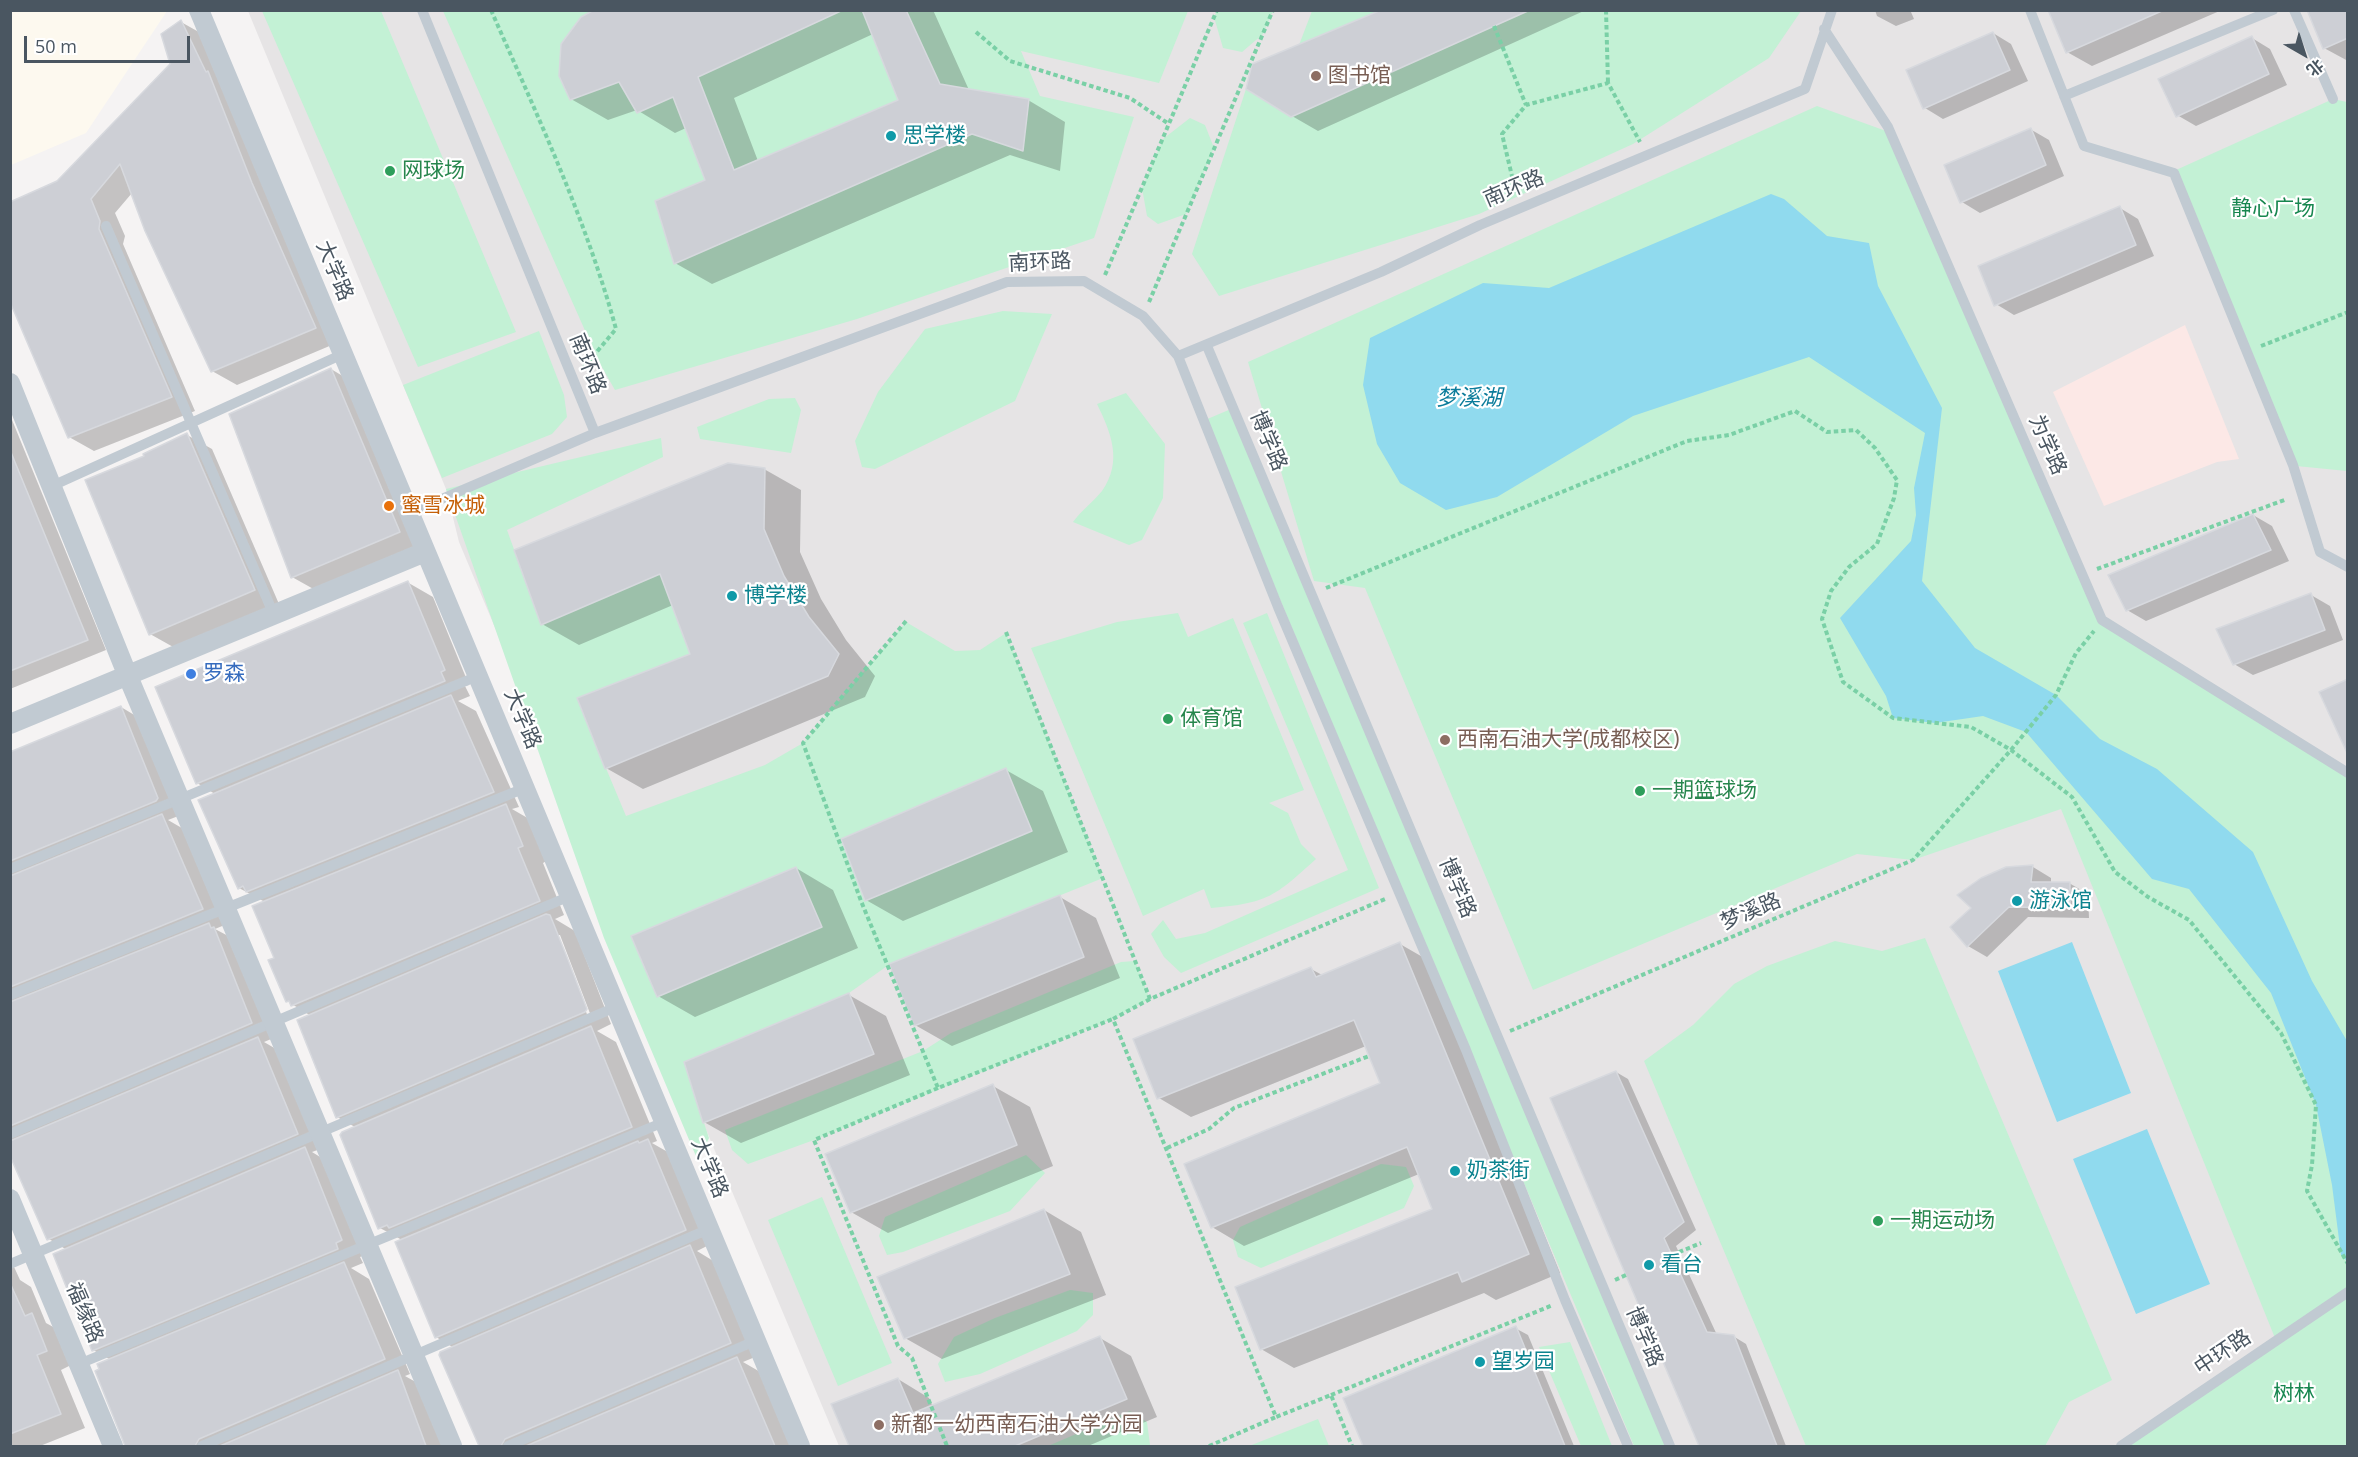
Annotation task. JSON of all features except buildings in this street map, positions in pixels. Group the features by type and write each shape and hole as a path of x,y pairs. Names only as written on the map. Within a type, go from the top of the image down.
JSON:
{"street":[{"name":"大学路","path":"199,10 800,1446"},
{"path":"10,383 127,674 452,1446"},
{"path":"10,724 425,552"},
{"name":"福缘路","path":"10,1199 113,1446"}],"lane":[{"name":"南环路","path":"422,10 595,433 1006,282 1084,280 1143,316 1178,357 1520,208 1805,89 1832,10"},
{"path":"2030,10 2084,146 2174,173 2302,493 2320,552 2348,567"},
{"path":"2064,96 2273,10"},
{"path":"2294,10 2333,99"},
{"name":"为学路","path":"1824,29 1887,127 2102,620"},
{"path":"106,226 274,615"},
{"name":"博学路","path":"1207,346 1670,1446"},
{"path":"52,486 343,354"},
{"path":"1178,357 1278,607 1466,1050 1565,1300 1628,1446"},
{"path":"409,513 595,433"},
{"path":"2102,620 2348,773"},
{"path":"10,869 478,676"},
{"path":"10,994 525,788"},
{"path":"10,1134 570,896"},
{"path":"10,1264 616,1007"},
{"path":"79,1364 664,1122"},
{"path":"202,1446 709,1229"},
{"name":"中环路","path":"2121,1446 2348,1292"},
{"path":"508,1446 755,1341"}],"path":[{"path":"491,10 562,173 603,281 616,329 573,380"},
{"path":"1099,289 1217,10"},
{"path":"1143,316 1273,10"},
{"path":"1606,10 1608,83 1647,155"},
{"path":"1494,26 1526,105"},
{"path":"976,32 1010,61 1130,98 1169,124"},
{"path":"1520,208 1502,134 1526,105 1608,83"},
{"path":"2246,351 2348,312"},
{"path":"1311,594 1687,441 1729,435 1794,411 1827,432 1856,430 1875,448 1897,480 1894,498 1877,544 1849,567 1831,591 1822,619 1843,682 1893,718 1971,726 2011,750 2072,797 2115,872 2148,897 2189,920 2281,1033 2316,1105 2312,1165 2307,1191 2348,1264"},
{"path":"2082,574 2302,493"},
{"name":"梦溪路","path":"1498,1036 1913,860 2011,750 2056,695 2076,653 2102,620"},
{"path":"906,621 803,743 861,901 938,1088"},
{"path":"1006,632 1150,999"},
{"path":"947,1446 912,1358 898,1346 814,1140 1113,1019 1150,999 1398,893"},
{"path":"1113,1019 1276,1417"},
{"path":"1167,1148 1209,1129 1234,1108 1369,1056"},
{"path":"1672,1255 1701,1243"},
{"path":"1209,1446 1565,1300"},
{"path":"1331,1395 1352,1446"}],"shaded area":[{"path":"11,10 167,11 86,133 11,165"},
{"name":"西南石油大学(成都校区)","path":"248,11 2347,11 2347,1446 839,1446 459,542 446,489"},
{"path":"2185,325 2239,459 2217,462 2104,506 2053,392"}],"green space":[{"path":"1217,10 1273,11 1263,34 1242,52 1223,48 1214,17"},
{"name":"网球场","path":"262,11 381,11 516,332 418,367"},
{"path":"443,11 1188,11 1159,83 1021,51 1040,96 1134,117 1094,238 857,319 615,390 599,362"},
{"path":"1312,11 1381,11 1299,45"},
{"path":"1529,11 1801,11 1769,58 1633,144 1479,214 1219,296 1192,254 1246,89 1291,117"},
{"name":"静心广场","path":"2333,99 2347,102 2347,471 2296,466 2176,170"},
{"path":"1817,106 1886,131 2101,623 2347,777 2347,1291 2275,1338 2061,809 1913,860 1857,854 1533,990 1365,588 1314,581 1248,362"},
{"path":"1190,118 1205,125 1214,148 1186,214 1158,224 1147,216 1142,188 1163,139"},
{"path":"1003,311 1052,314 1015,401 875,469 862,467 855,441 878,392 925,329"},
{"path":"539,331 564,395 567,417 552,434 442,478 403,385"},
{"path":"1126,393 1165,444 1163,498 1142,540 1129,545 1073,522 1102,491 1112,469 1113,447 1097,404"},
{"path":"795,398 801,410 791,453 700,439 697,427 769,399"},
{"path":"1231,409 1669,1446 1634,1446 1205,420"},
{"path":"661,438 663,457 507,530 541,624 660,574 690,654 577,699 626,816 765,765 803,743 906,622 955,651 980,650 1006,633 1103,878 890,964 849,993 684,1062 709,1138 698,1161 604,938 446,489"},
{"name":"体育馆","path":"1178,613 1188,637 1233,618 1304,790 1269,803 1288,813 1301,844 1316,859 1279,890 1246,904 1211,908 1204,889 1143,916 1031,648 1117,622"},
{"path":"1267,613 1379,888 1181,973 1164,957 1151,934 1163,920 1176,939 1205,933 1348,870 1243,623"},
{"name":"一期运动场","path":"1925,938 2112,1380 2069,1402 2045,1446 1806,1446 1644,1061 1693,1025 1734,984 1767,966 1835,941 1882,951"},
{"path":"1135,961 1150,999 1113,1019 814,1140 748,1164 732,1150 725,1130 923,1051 951,1033 1121,962"},
{"path":"1026,1155 1045,1173 1010,1211 903,1252 887,1255 879,1236 885,1217"},
{"path":"1381,1164 1406,1167 1414,1186 1404,1208 1261,1268 1238,1257 1233,1240 1240,1227"},
{"path":"822,1197 892,1363 838,1386 768,1220"},
{"path":"1070,1290 1093,1293 1093,1315 1077,1331 980,1374 945,1382 938,1364 954,1337 995,1318"},
{"name":"树林","path":"2347,1293 2347,1446 2124,1446"},
{"path":"1570,1342 1612,1446 1581,1446 1539,1347"},
{"path":"1130,1411 1147,1422 1150,1445 1048,1446"},
{"path":"1318,1419 1329,1446 1249,1446"}],"water":[{"name":"梦溪湖","path":"1771,194 1784,199 1827,236 1869,243 1878,286 1942,408 1922,581 1975,648 2056,695 2100,739 2157,769 2253,852 2312,981 2347,1041 2347,1261 2341,1255 2332,1185 2316,1105 2271,993 2189,889 2152,879 2026,732 1983,716 1935,723 1893,718 1886,696 1840,618 1911,541 1916,515 1914,488 1925,433 1809,357 1633,416 1497,497 1446,510 1400,483 1377,444 1363,385 1370,338 1483,283 1549,288"},
{"path":"2072,942 2131,1093 2057,1122 1998,971"},
{"path":"2147,1129 2210,1284 2136,1314 2073,1159"}],"place":[{"name":"图书馆","path":"1316,76"},
{"name":"思学楼","path":"891,136"},
{"name":"网球场","path":"390,171"},
{"name":"蜜雪冰城","path":"389,506"},
{"name":"博学楼","path":"732,596"},
{"name":"罗森","path":"191,674"},
{"name":"体育馆","path":"1168,719"},
{"name":"西南石油大学(成都校区)","path":"1445,740"},
{"name":"一期篮球场","path":"1640,791"},
{"name":"游泳馆","path":"2017,901"},
{"name":"奶茶街","path":"1455,1171"},
{"name":"一期运动场","path":"1878,1221"},
{"name":"看台","path":"1649,1265"},
{"name":"望岁园","path":"1480,1362"},
{"name":"新都一幼西南石油大学分园","path":"879,1425"}]}
